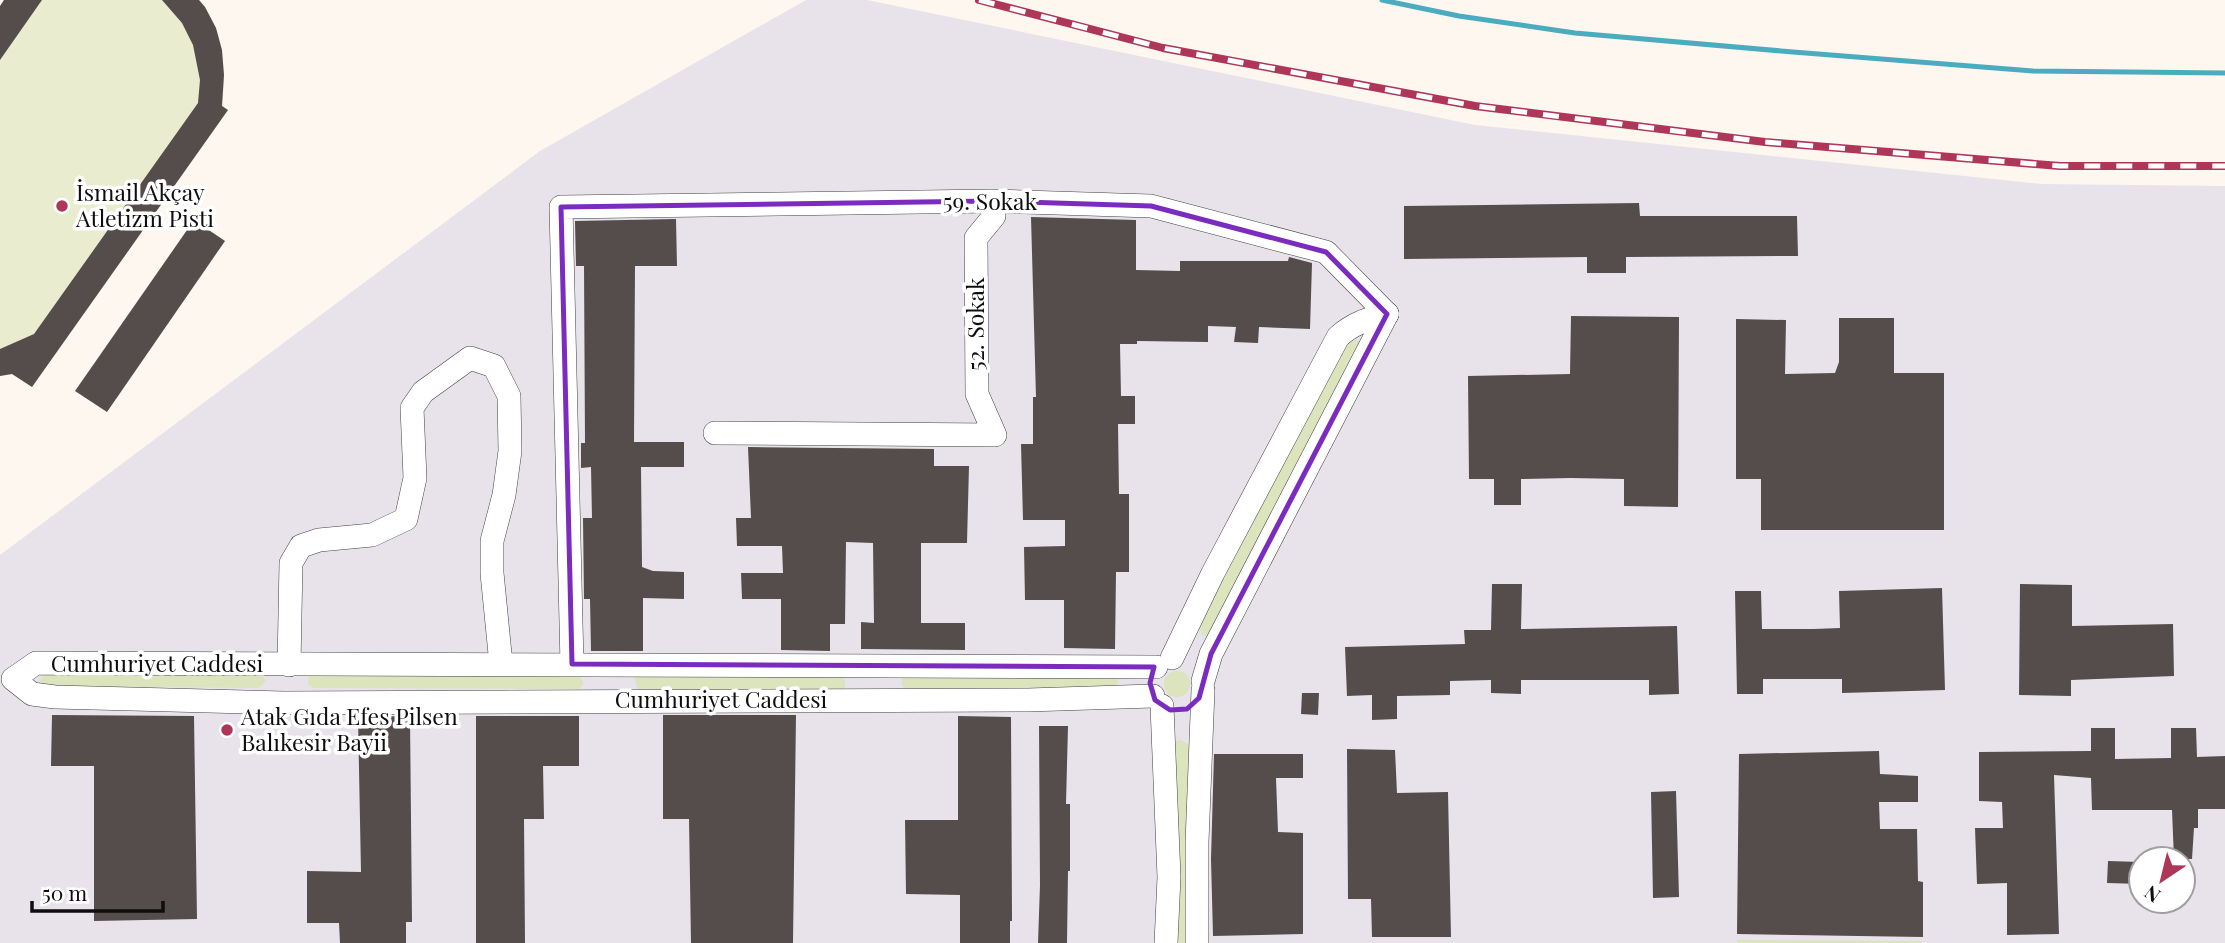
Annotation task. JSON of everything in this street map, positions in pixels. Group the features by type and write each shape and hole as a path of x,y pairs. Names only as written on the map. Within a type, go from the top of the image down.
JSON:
{"street":[{"name":"59. Sokak","path":"572,664 561,207 992,201 1151,206 1326,252 1387,314"},
{"name":"52. Sokak","path":"715,432 995,435 977,394 976,251 976,238 994,216"},
{"path":"1166,943 1169,877 1158,701 1150,683 1213,573 1338,337 1349,327 1368,318 1387,314"},
{"path":"1158,701 1170,710 1187,709 1194,705 1203,686 1211,654 1387,314"},
{"path":"289,665 291,563 301,547 318,540 372,535 406,519 415,478 412,408 423,392 470,358 494,366 509,396 510,452 504,495 492,541 492,573 501,664"},
{"path":"1164,662 1189,661 1201,673 1203,686 1197,842 1197,943"},
{"name":"Cumhuriyet Caddesi","path":"1158,701 533,700 284,703 55,697 32,694 13,679 36,663 842,667 1164,662"}],"highlighted area":[{"path":"992,201 1151,206 1326,252 1387,314 1211,654 1199,698 1187,709 1170,710 1155,700 1150,683 1154,667 572,664 561,207"}],"shaded area":[{"path":"806,0 867,0 1475,125 2042,184 2225,186 2225,943 0,943 0,555 540,151"}],"green space":[{"name":"İsmail Akçay Atletizm Pisti","path":"4,0 199,0 214,23 218,36 224,78 222,106 228,110 32,387 12,374 0,376 0,6"},
{"path":"1349,338 1362,342 1209,635 1203,636 1198,623"},
{"path":"1177,671 1186,675 1190,684 1186,693 1177,697 1168,693 1164,684 1168,675"},
{"path":"45,674 261,674 266,681 259,688 47,686 39,682"},
{"path":"309,674 578,675 583,685 579,689 313,688 308,684"},
{"path":"842,675 845,688 840,690 638,689 634,679 635,676"},
{"path":"903,675 1117,677 1118,684 1112,689 909,689 904,688 901,683"},
{"path":"1180,740 1188,744 1189,748 1188,943 1174,943 1173,746"},
{"path":"1737,940 1922,941 1922,943 1737,943"}],"building":[{"path":"4,0 42,0 0,60 0,6"},
{"path":"162,0 199,0 205,7 216,28 222,50 222,106 228,110 32,387 12,374 0,376 0,349 34,334 198,103 200,80 193,45 182,23"},
{"path":"1639,203 1640,216 1797,216 1798,256 1626,257 1626,273 1587,273 1587,257 1404,259 1404,206"},
{"path":"1031,217 1136,220 1136,270 1180,271 1180,261 1288,261 1289,257 1312,263 1310,329 1259,327 1258,343 1234,342 1236,327 1208,326 1208,342 1137,341 1137,344 1120,344 1121,396 1135,396 1135,424 1118,424 1119,494 1129,494 1129,572 1116,572 1115,649 1064,648 1064,600 1025,600 1024,547 1065,546 1065,520 1023,520 1021,444 1033,444 1033,397 1036,397"},
{"path":"676,219 677,266 635,266 634,442 684,442 684,467 641,467 642,567 653,571 684,572 684,599 643,598 643,651 591,651 590,599 584,599 583,518 592,518 591,467 581,468 581,443 585,443 584,266 576,266 575,221"},
{"path":"194,220 225,241 107,412 75,391"},
{"path":"1571,316 1679,317 1678,507 1624,506 1624,479 1571,478 1521,479 1521,505 1494,505 1494,479 1469,479 1468,376 1570,374"},
{"path":"1839,318 1894,318 1894,373 1944,373 1944,530 1761,530 1761,479 1736,479 1736,319 1786,320 1785,374 1835,373 1839,362"},
{"path":"748,447 934,449 934,466 969,466 967,543 921,543 921,623 965,623 965,650 861,649 861,622 874,623 873,543 846,542 845,624 830,624 830,651 781,650 781,599 742,599 741,573 783,573 782,546 737,546 736,518 751,518"},
{"path":"1492,584 1522,584 1521,629 1677,626 1679,694 1649,695 1649,680 1521,680 1521,694 1491,693 1491,680 1450,681 1450,695 1397,696 1397,719 1372,720 1372,695 1347,696 1345,647 1465,644 1464,630 1491,630"},
{"path":"2020,584 2072,585 2072,626 2173,624 2174,676 2071,680 2071,696 2019,695"},
{"path":"1942,588 1945,690 1842,693 1842,679 1763,679 1763,694 1737,694 1735,591 1761,591 1762,629 1814,629 1840,628 1839,591"},
{"path":"1302,693 1319,693 1318,715 1301,714"},
{"path":"52,715 194,716 197,919 94,921 94,766 51,766"},
{"path":"663,715 796,715 793,943 691,943 689,819 663,819"},
{"path":"410,716 412,922 406,922 406,943 340,943 339,923 307,923 307,871 361,872 358,717"},
{"path":"476,716 579,716 579,766 543,766 544,819 524,819 525,943 476,943"},
{"path":"958,716 1011,717 1010,943 960,943 960,895 906,894 905,820 958,820"},
{"path":"1039,726 1068,726 1066,804 1070,804 1070,871 1067,943 1038,943"},
{"path":"2091,728 2115,728 2115,759 2171,758 2171,728 2196,728 2197,757 2225,756 2225,809 2198,809 2198,828 2194,828 2193,845 2173,845 2172,810 2092,810 2091,778 2054,775 2059,934 2007,935 2007,883 1977,884 1975,828 2003,828 2002,802 1979,801 1979,752 2091,751"},
{"path":"1347,749 1395,750 1397,793 1448,792 1451,937 1372,937 1371,899 1348,899"},
{"path":"1879,751 1880,774 1918,776 1918,802 1879,802 1880,829 1917,829 1918,881 1923,882 1923,937 1737,934 1739,754"},
{"path":"1214,754 1303,754 1303,778 1276,778 1278,832 1303,833 1303,934 1213,936 1211,859"},
{"path":"1676,791 1679,897 1653,898 1651,792"},
{"path":"2108,861 2127,862 2127,884 2107,883"}],"waterway":[{"path":"1382,0 1459,16 1575,33 1793,52 2033,71 2225,73"}],"railway":[{"path":"979,0 1163,48 1475,106 1765,142 2060,166 2225,166"}],"place":[{"name":"İsmail Akçay Atletizm Pisti","path":"62,206"},
{"name":"Atak Gıda Efes Pilsen Balıkesir Bayii","path":"227,730"}]}
